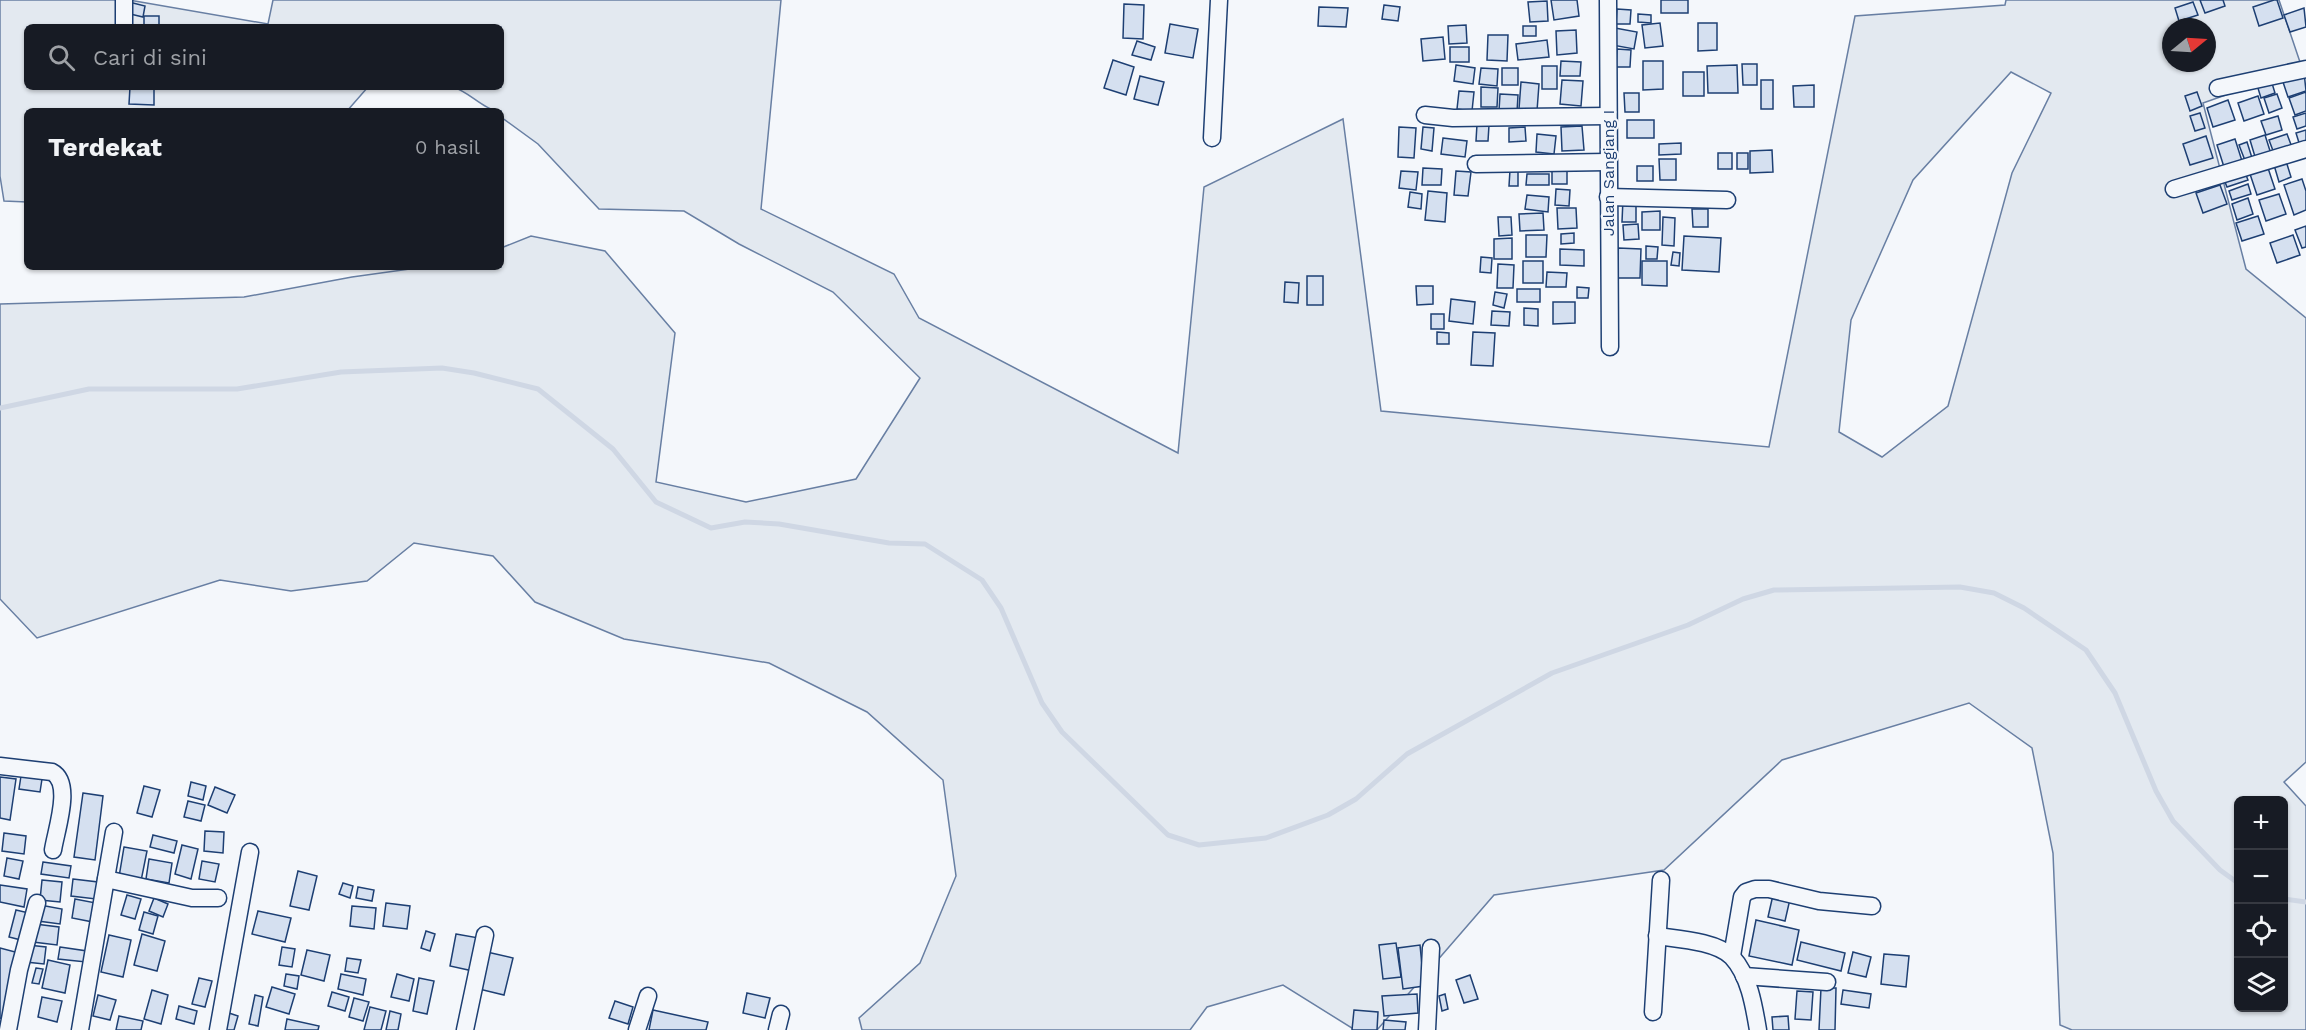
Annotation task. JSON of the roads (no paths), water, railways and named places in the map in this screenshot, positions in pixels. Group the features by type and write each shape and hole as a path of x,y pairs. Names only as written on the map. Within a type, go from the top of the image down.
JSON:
{"street":[{"path":"124,0 124,24"},
{"path":"1212,138 1219,0"},
{"name":"Jalan Sangiang I","path":"1608,0 1610,347"},
{"path":"2218,88 2306,69"},
{"path":"1425,115 1453,118 1608,116"},
{"path":"2174,189 2306,149"},
{"path":"1476,164 1608,162"},
{"path":"1608,197 1727,200"},
{"path":"0,766 52,772 58,776 63,787 63,796 53,850"},
{"path":"80,1030 114,832"},
{"path":"218,1030 250,852"},
{"path":"106,879 192,898 218,898"},
{"path":"1653,1012 1661,880"},
{"path":"1732,956 1743,897 1746,892 1755,889 1769,889 1819,901 1872,906"},
{"path":"8,1030 19,970 37,903"},
{"path":"465,1030 485,935"},
{"path":"1657,936 1701,943 1732,956 1744,976 1754,1005 1758,1030"},
{"path":"1427,1030 1431,948"},
{"path":"1744,976 1827,982"},
{"path":"637,1030 648,996"}],"waterway":[{"path":"0,408 89,389 237,389 341,372 442,368 474,373 538,389 613,449 656,502 711,528 745,522 779,524 889,543 925,544 982,580 1001,608 1042,703 1062,732 1168,835 1199,845 1266,838 1328,815 1356,799 1407,754 1552,673 1688,625 1743,599 1774,590 1960,587 1994,593 2024,608 2086,650 2115,693 2156,791 2173,821 2220,870 2234,880"},
{"path":"2288,900 2306,902"}]}
